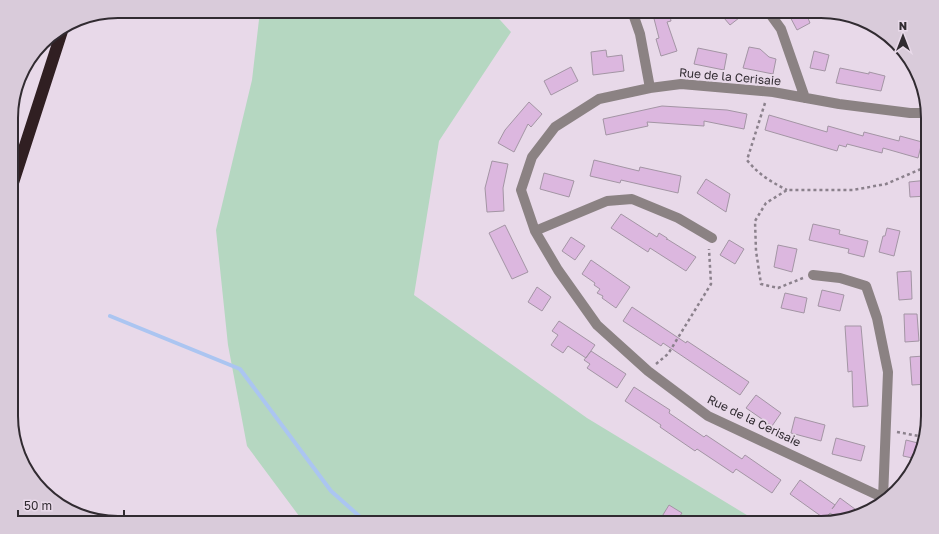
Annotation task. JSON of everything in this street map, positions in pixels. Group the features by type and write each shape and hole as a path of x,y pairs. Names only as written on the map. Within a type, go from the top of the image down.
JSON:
{"highway":[{"path":"18,167 60,36"}],"street":[{"path":"634,18 640,34 650,88"},
{"path":"773,18 781,28 805,98"},
{"name":"Rue de la Cerisaie","path":"880,496 708,416 648,371 597,325 558,270 536,231 520,190 532,157 555,127 600,99 650,88 681,84 773,92 839,104 910,113 921,113"},
{"path":"536,231 607,201 632,199 678,218 712,238"},
{"path":"813,274 840,278 866,286 877,318 888,372 884,493"}],"path":[{"path":"773,92 764,104 747,160 755,170 773,183 787,190 860,189 886,184 921,169"},
{"path":"787,190 766,203 755,221 756,251 761,284 778,288 813,274"},
{"path":"648,371 668,354 712,284 709,244 712,238"},
{"path":"887,430 919,436"}],"green space":[{"path":"259,18 498,18 511,32 439,141 414,295 587,418 748,516 299,516 247,446 228,345 216,230 252,80"}],"building":[{"path":"654,18 670,18 671,21 667,22 677,51 661,56 656,39 659,38"},
{"path":"724,18 739,18 730,25"},
{"path":"791,18 808,18 810,23 797,30"},
{"path":"749,47 760,49 769,57 776,59 773,74 743,68"},
{"path":"698,48 727,54 724,70 694,64"},
{"path":"606,50 607,57 622,55 624,71 593,75 591,52"},
{"path":"814,51 829,55 825,71 810,68"},
{"path":"571,67 578,81 551,95 544,81"},
{"path":"840,68 885,76 881,91 836,83"},
{"path":"529,102 542,114 531,127 528,124 514,152 498,143 505,130"},
{"path":"662,106 727,110 747,114 744,129 704,121 704,126 647,122 648,126 606,135 603,119"},
{"path":"769,115 827,132 828,126 863,136 864,132 899,141 900,136 921,142 921,146 918,158 883,148 882,153 847,144 846,147 839,145 837,151 765,130"},
{"path":"594,160 639,171 640,167 681,176 678,193 621,180 620,183 590,176"},
{"path":"492,161 508,164 503,188 504,211 487,212 485,188"},
{"path":"544,173 574,181 569,197 540,189"},
{"path":"706,179 730,194 726,212 697,193"},
{"path":"921,181 921,196 910,197 909,182"},
{"path":"621,214 657,237 659,233 696,257 686,271 650,248 648,252 611,228"},
{"path":"813,224 840,230 839,234 868,241 864,257 848,253 849,249 809,240"},
{"path":"505,225 528,272 512,279 489,233"},
{"path":"887,228 900,231 894,256 879,252 883,236 885,236"},
{"path":"571,237 585,246 575,260 562,251"},
{"path":"729,240 744,249 735,264 720,255"},
{"path":"778,245 797,249 792,272 774,267"},
{"path":"591,260 630,287 616,308 602,298 603,296 597,293 600,289 594,285 595,283 582,274"},
{"path":"911,271 912,299 899,300 897,272"},
{"path":"537,287 551,297 542,311 528,302"},
{"path":"822,290 844,295 840,311 818,306"},
{"path":"785,293 807,298 804,313 781,308"},
{"path":"632,307 749,382 740,395 663,343 661,346 623,321"},
{"path":"904,314 917,314 919,341 905,342"},
{"path":"559,321 595,345 586,358 568,346 563,353 551,345 558,335 552,331"},
{"path":"845,326 861,326 868,406 853,407 852,371 848,372"},
{"path":"591,351 626,374 617,388 587,368 590,364 584,360"},
{"path":"921,356 921,384 912,385 910,357"},
{"path":"634,387 670,410 669,413 704,437 706,435 742,459 745,455 781,480 772,493 736,469 733,473 697,449 695,451 660,427 661,425 625,401"},
{"path":"756,395 781,413 772,426 746,408"},
{"path":"795,417 825,425 821,441 791,433"},
{"path":"836,438 865,446 861,461 832,454"},
{"path":"906,440 917,443 912,458 903,456"},
{"path":"800,480 835,505 840,498 856,510 841,514 833,515 830,513 828,516 821,516 790,494"},
{"path":"669,505 682,513 680,516 662,516"}],"waterway":[{"path":"110,316 240,369 331,491 359,516"}]}
